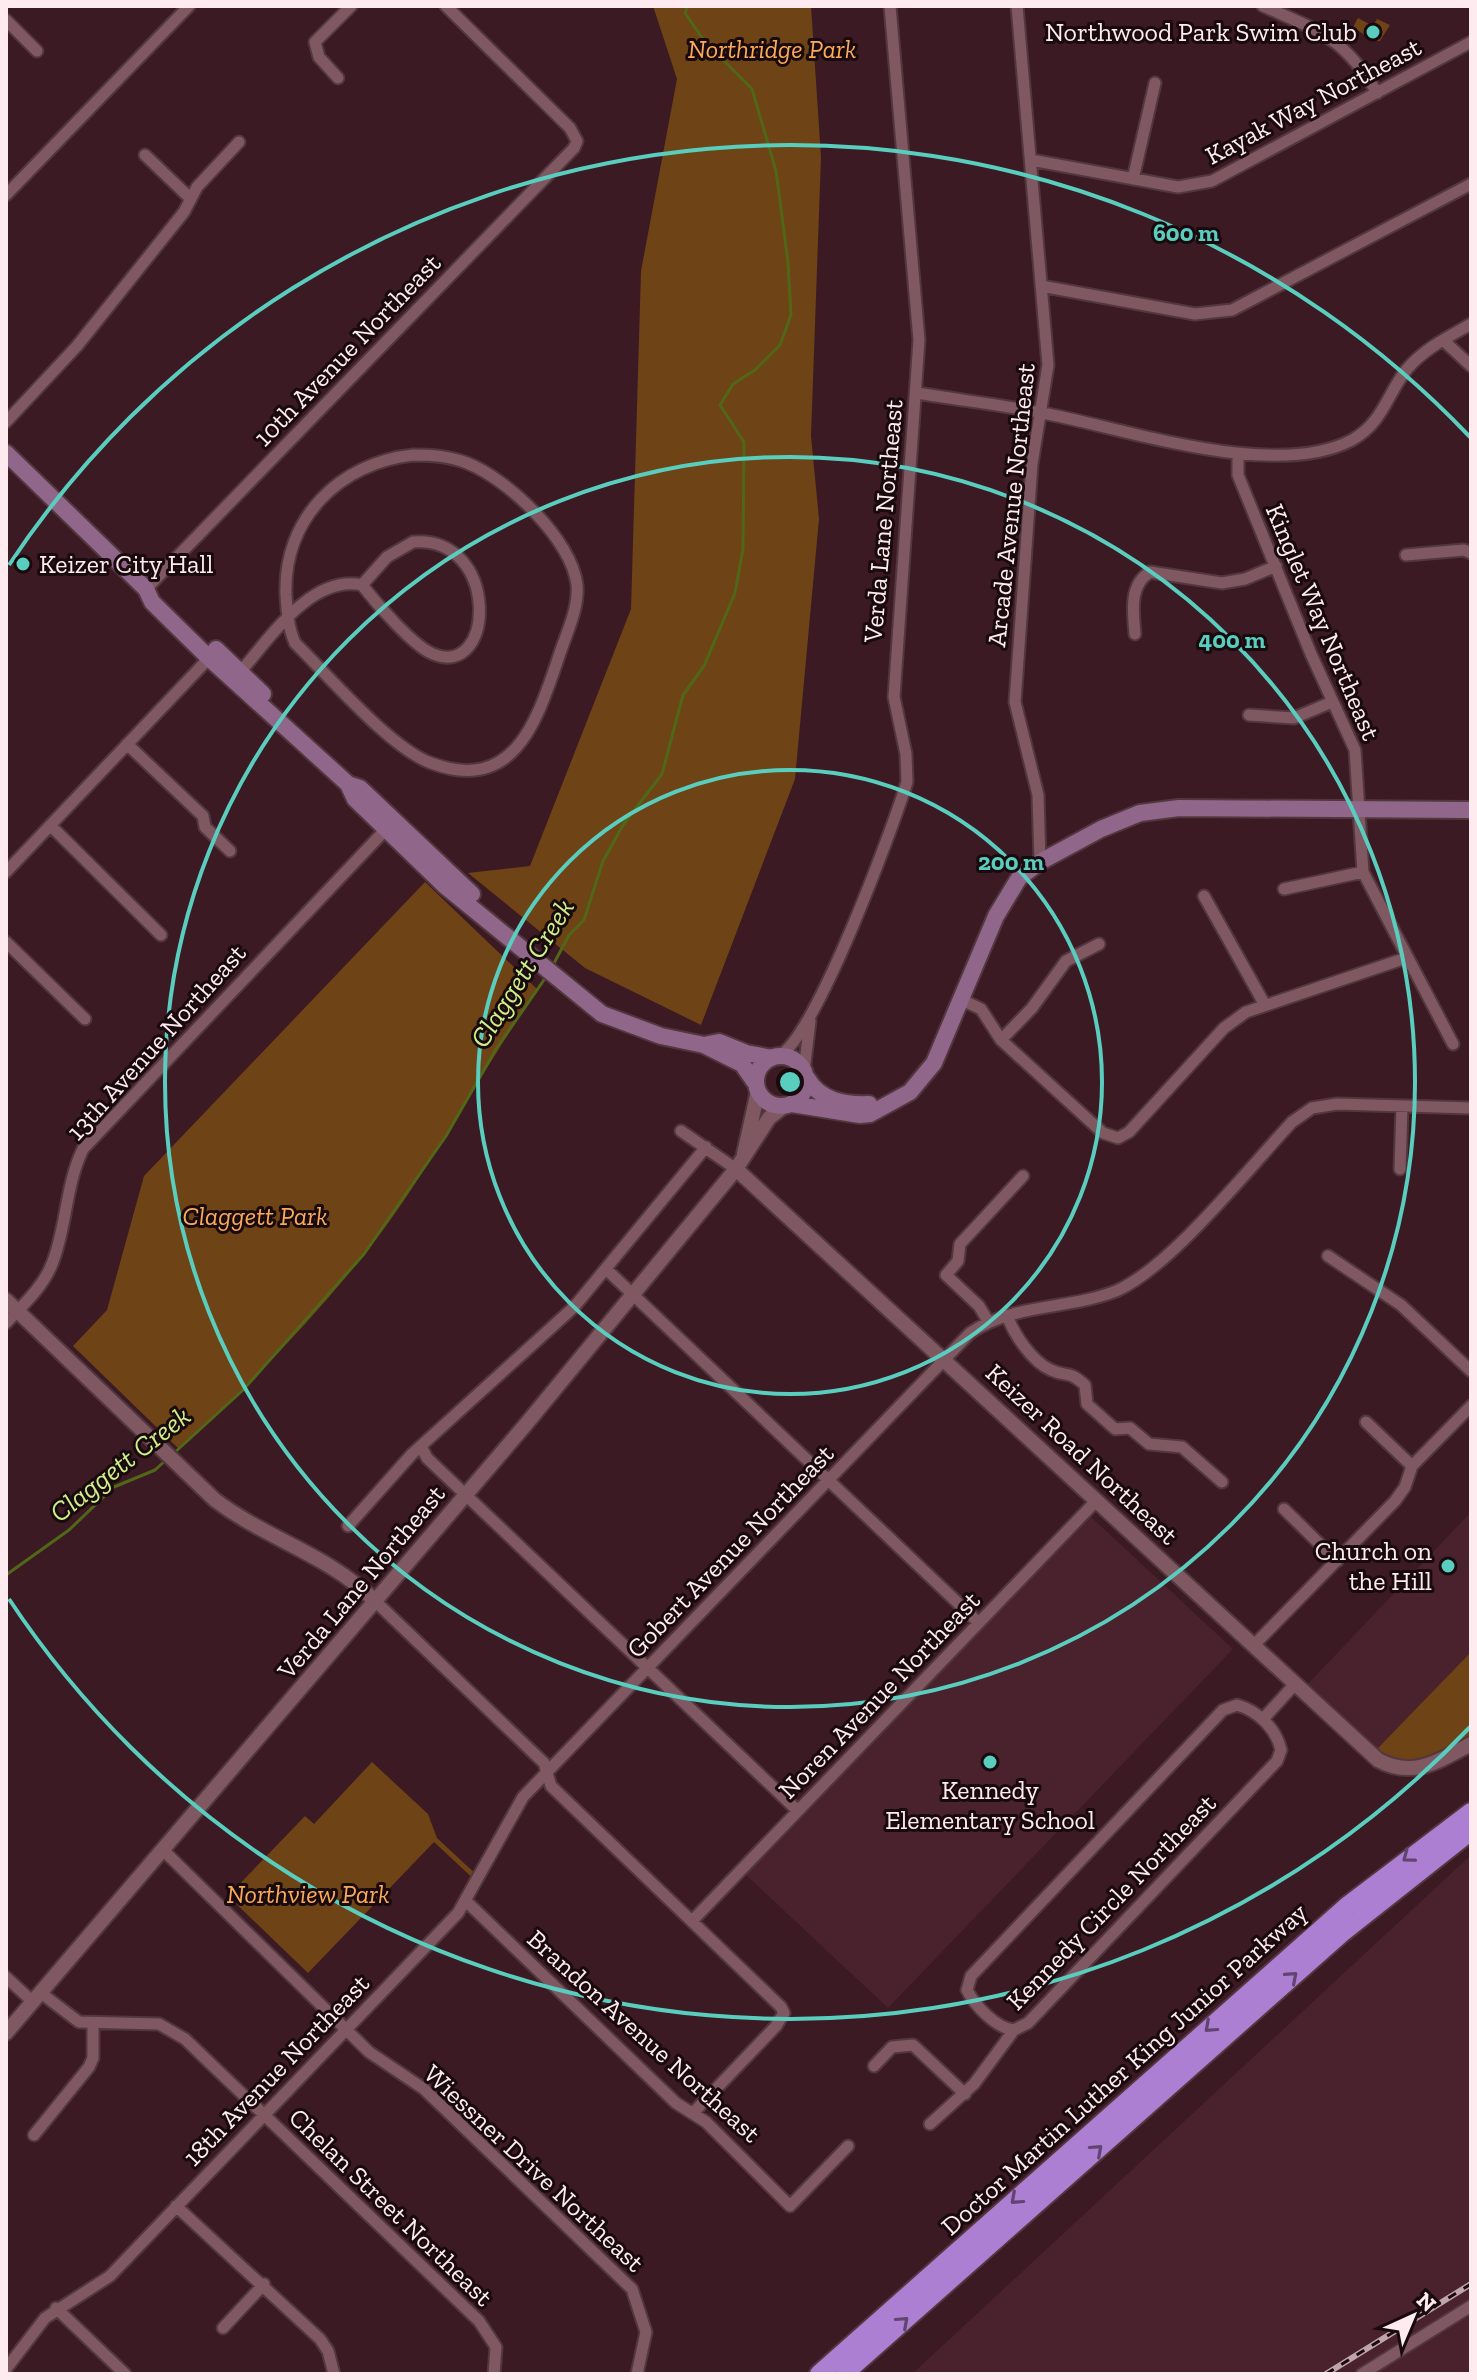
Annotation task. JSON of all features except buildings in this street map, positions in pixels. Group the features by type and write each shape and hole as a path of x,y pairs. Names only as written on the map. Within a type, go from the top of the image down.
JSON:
{"highway":[{"name":"Doctor Martin Luther King Junior Parkway","path":"819,2374 1337,1916 1471,1812"},
{"name":"Doctor Martin Luther King Junior Parkway","path":"844,2374 1330,1943 1471,1831"}],"main road":[{"path":"6,453 146,589 152,602 236,676 276,722 289,728 348,784 360,788 445,886 538,955 602,1014 661,1036 704,1045 742,1064 769,1103 846,1115 870,1114 899,1099 922,1081 934,1063 1005,899 1019,878 1040,862 1101,829 1153,810 1471,810"},
{"path":"704,1045 719,1042 746,1053 794,1059 815,1091 829,1099 879,1107"},
{"path":"757,1088 760,1068 776,1057"},
{"path":"788,1105 803,1094 806,1075"}],"street":[{"path":"6,195 189,6"},
{"path":"338,78 319,57 315,42 351,6"},
{"name":"10th Avenue Northeast","path":"146,589 569,153 577,141 570,128 446,6"},
{"name":"Verda Lane Northeast","path":"776,1057 791,1048 810,1021 907,782 906,754 894,697 917,393 918,307 890,6"},
{"name":"Arcade Avenue Northeast","path":"1017,6 1048,365 1032,464 1015,702 1038,795 1040,862"},
{"path":"1263,6 1335,40 1354,57 1377,93"},
{"path":"6,20 37,51"},
{"name":"Kayak Way Northeast","path":"1031,160 1178,187 1212,181 1471,42"},
{"path":"1133,179 1155,83"},
{"path":"6,422 77,346 191,199 197,187 239,142"},
{"path":"145,155 191,199"},
{"path":"1041,286 1195,314 1232,310 1471,184"},
{"path":"917,393 1040,413 1238,454 1298,453 1348,442 1380,416 1410,366 1443,340 1471,324"},
{"path":"1443,340 1471,366"},
{"name":"Kinglet Way Northeast","path":"1238,454 1238,475 1355,750 1363,872"},
{"path":"402,456 451,457 498,481 559,540 577,588 574,613 531,732 499,760 468,769 436,765 405,750 295,643 288,620 287,561 293,540 304,521 343,481 376,463 402,456"},
{"path":"236,676 317,594 348,585 362,585 434,655 458,654 477,632 481,603 476,583 461,561 437,544 413,542 397,549 362,585"},
{"path":"1406,555 1464,550 1471,553"},
{"path":"1135,634 1133,611 1137,585 1150,572 1222,583 1245,579 1276,566"},
{"path":"6,872 213,654"},
{"path":"1249,715 1294,718 1332,702"},
{"path":"127,744 203,816 205,827 230,851"},
{"name":"13th Avenue Northeast","path":"6,1323 51,1267 58,1247 65,1202 83,1149 390,825"},
{"path":"51,826 161,935"},
{"path":"1284,889 1363,872 1453,1044"},
{"path":"1204,896 1265,1005"},
{"path":"6,942 85,1019"},
{"path":"1001,1040 1032,1008 1066,961 1099,944"},
{"path":"962,1000 981,1009 1001,1040 1103,1133 1118,1138 1129,1132 1224,1028 1246,1012 1406,958"},
{"name":"Verda Lane Northeast","path":"806,1075 810,1021"},
{"name":"Verda Lane Northeast","path":"6,2033 467,1495 736,1169 744,1154 757,1088"},
{"name":"Verda Lane Northeast","path":"744,1154 751,1149 769,1118 788,1105"},
{"path":"1023,1176 960,1244 958,1261 946,1275 974,1301 988,1321 1096,1298 1147,1274 1303,1113 1320,1105 1471,1108"},
{"path":"1400,1169 1402,1106"},
{"path":"681,1131 736,1169"},
{"path":"348,1526 421,1446 574,1307 706,1147"},
{"name":"Keizer Road Northeast","path":"736,1169 1369,1752 1399,1769 1428,1766 1471,1744"},
{"path":"1328,1256 1401,1305 1471,1371"},
{"path":"606,1269 979,1623"},
{"path":"6,1300 192,1480 235,1515 342,1571 544,1763 551,1786 776,2000 784,2013 776,2026 693,2113"},
{"path":"1007,1315 1016,1339 1051,1370 1072,1373 1085,1385 1087,1404 1115,1429 1130,1428 1154,1445 1182,1447 1222,1482"},
{"name":"Gobert Avenue Northeast","path":"547,1773 943,1358 988,1321"},
{"path":"1253,1646 1395,1501 1405,1487 1412,1466 1471,1406"},
{"path":"1366,1422 1412,1466"},
{"path":"421,1446 427,1458 798,1811"},
{"name":"Noren Avenue Northeast","path":"693,1920 1097,1500"},
{"path":"1284,1509 1337,1561"},
{"path":"1263,1719 1295,1684"},
{"name":"Kennedy Circle Northeast","path":"1237,1705 1263,1719 1280,1744 1277,1761 1028,2023 1014,2030 1000,2025 970,1996 967,1990 971,1976 1223,1710 1237,1705"},
{"name":"18th Avenue Northeast","path":"6,2369 56,2308 87,2293 110,2276 467,1902 513,1810 547,1773"},
{"name":"Wiessner Drive Northeast","path":"163,1850 346,2029 384,2064 424,2089 625,2281 639,2302 646,2332 637,2374"},
{"name":"Brandon Avenue Northeast","path":"467,1902 676,2103 693,2113 768,2181 790,2206 848,2146"},
{"name":"Chelan Street Northeast","path":"6,1977 73,2019 93,2024 144,2022 171,2029 479,2321 490,2334 497,2358 494,2374"},
{"path":"34,2135 89,2067 93,2024"},
{"path":"930,2124 965,2094 1014,2030"},
{"path":"874,2066 892,2047 913,2045 965,2094"},
{"path":"176,2206 211,2242 264,2284 320,2339 328,2351 334,2374"},
{"path":"223,2328 264,2284"},
{"path":"1362,2374 1471,2306"},
{"path":"56,2308 125,2374"}],"shaded area":[{"path":"1471,1512 1471,1652 1376,1750 1306,1686"},
{"name":"Kennedy Elementary School","path":"1090,1516 1233,1649 888,2008 746,1875"},
{"path":"1470,1856 1471,2374 912,2374"}],"green space":[{"name":"Northridge Park","path":"653,6 811,6 821,157 811,436 819,519 795,779 701,1025 585,968 468,873 530,866 631,609 641,271 677,79"},
{"name":"Northwood Park Swim Club","path":"1358,18 1373,26 1377,19 1390,25 1380,41 1373,41 1353,27"},
{"name":"Claggett Park","path":"425,882 538,990 410,1191 364,1255 275,1356 179,1449 73,1346 107,1310 144,1176"},
{"path":"1471,1652 1471,1735 1436,1754 1413,1761 1401,1761 1376,1750"},
{"name":"Northview Park","path":"372,1762 428,1814 437,1838 480,1878 478,1883 434,1842 308,1973 228,1896 305,1816 314,1824"}],"waterway":[{"name":"Claggett Creek","path":"552,967 569,935 584,920 603,861 623,825 662,774 683,695 704,666 735,593 743,549 744,442 720,405 733,384 755,370 780,345 791,315 788,262 776,171 752,89 705,42 685,13 688,6"},
{"name":"Claggett Creek","path":"173,1454 243,1390 364,1254 446,1136 496,1049 546,977"},
{"name":"Claggett Creek","path":"6,1575 69,1530 114,1487 155,1470 167,1459"}],"railway":[{"path":"1326,2374 1471,2284"}],"place":[{"name":"Northwood Park Swim Club","path":"1373,32"},
{"name":"Keizer City Hall","path":"23,564"},
{"name":"Church on the Hill","path":"1448,1566"},
{"name":"Kennedy Elementary School","path":"990,1762"}]}
